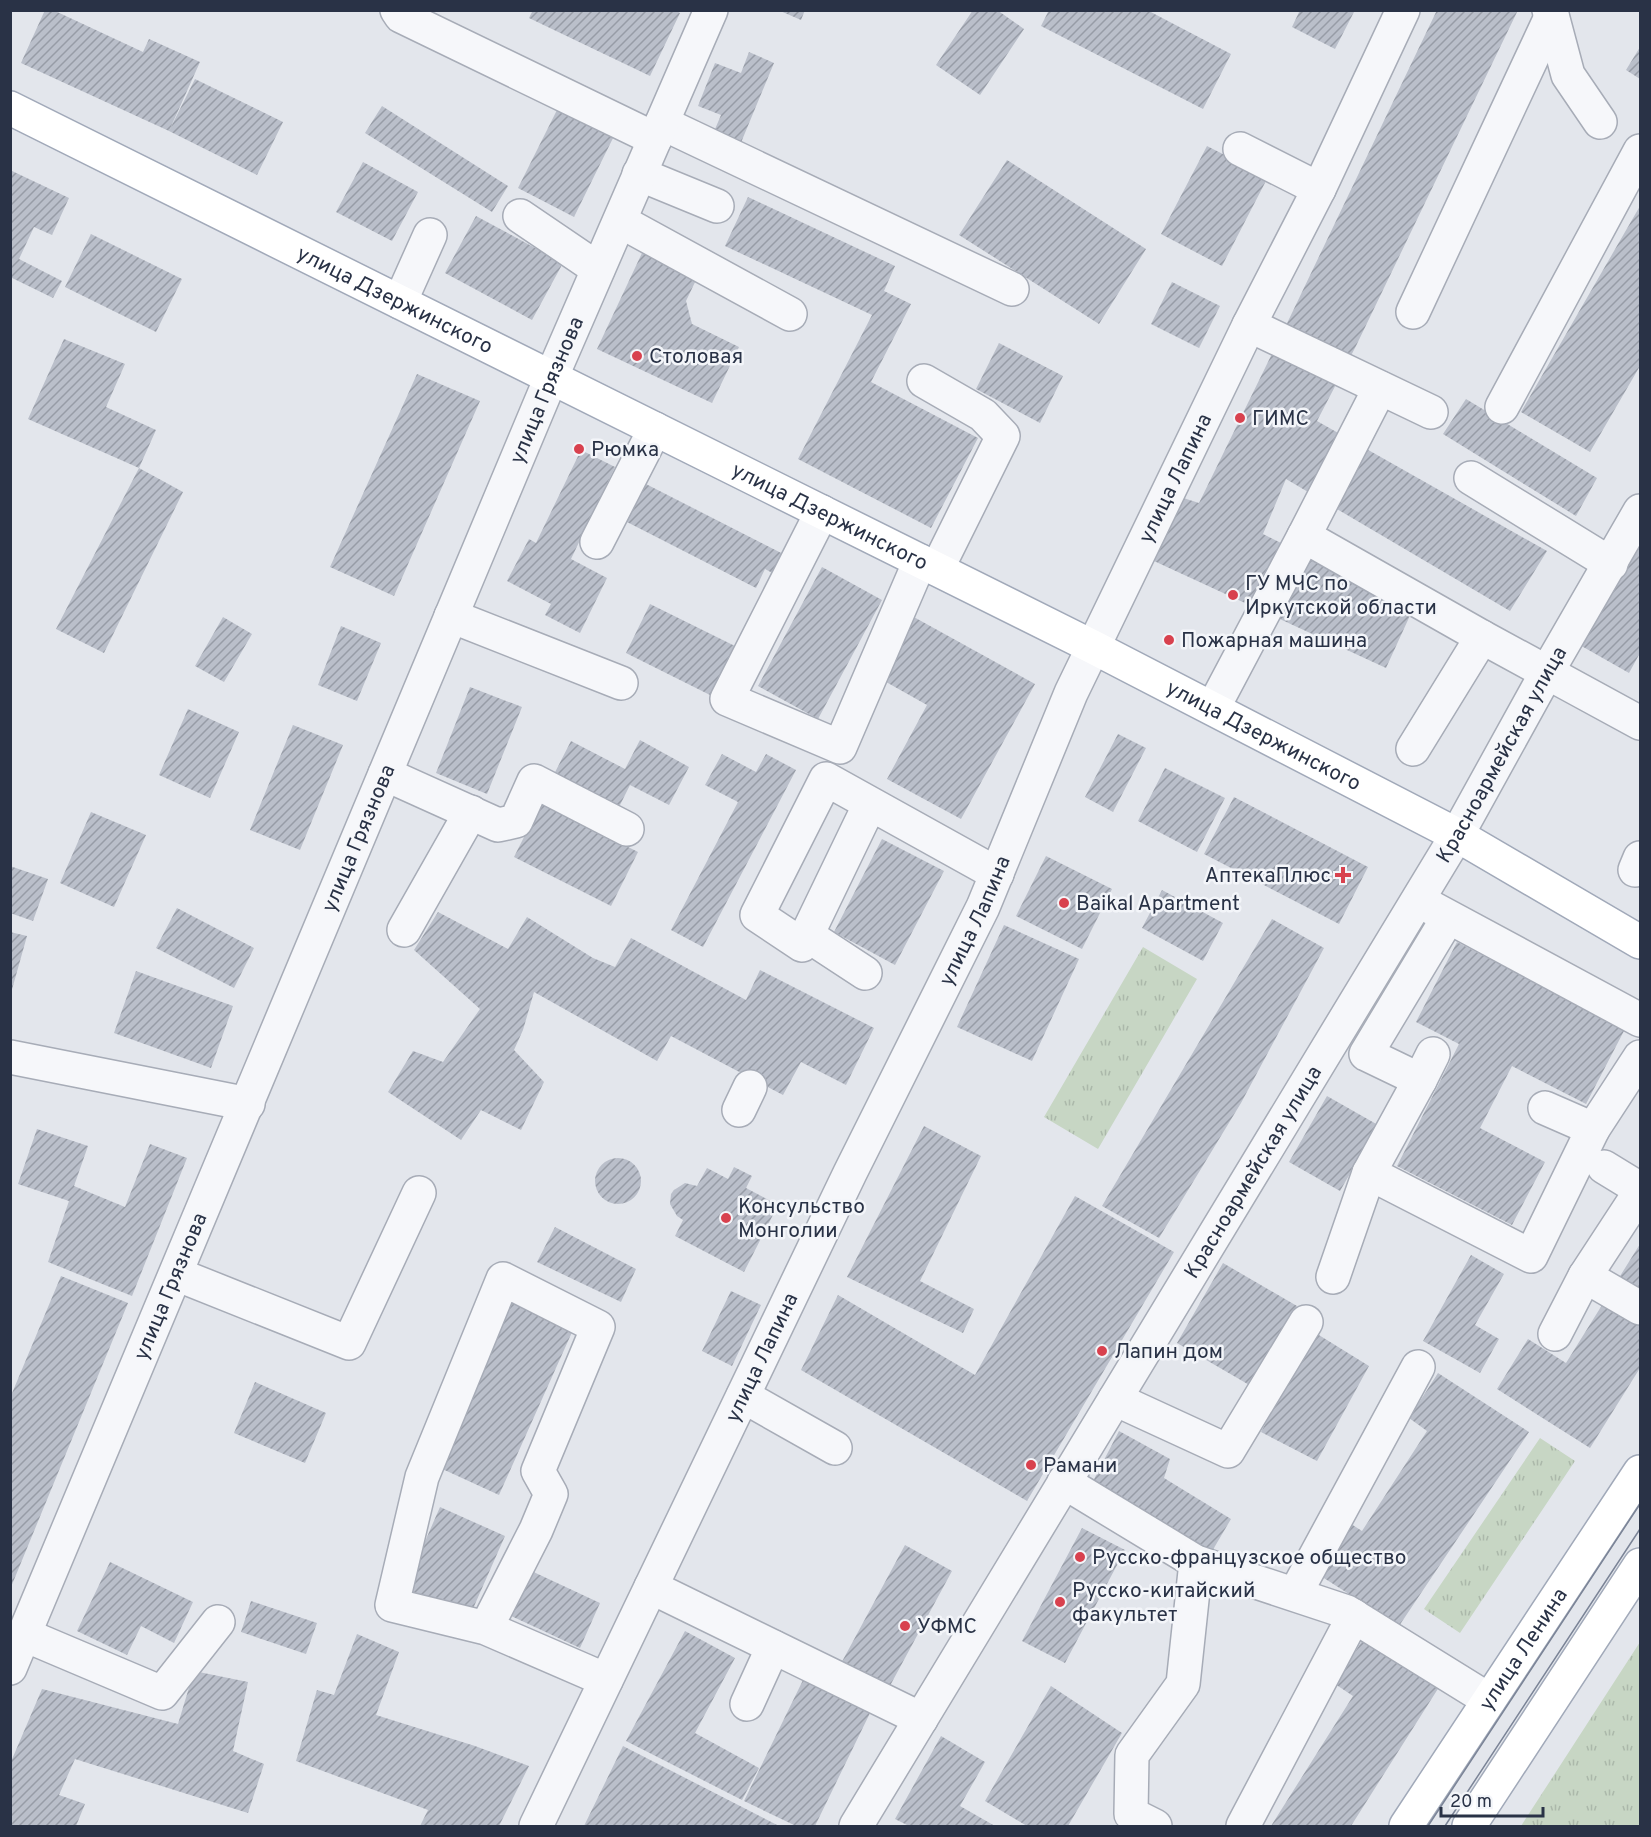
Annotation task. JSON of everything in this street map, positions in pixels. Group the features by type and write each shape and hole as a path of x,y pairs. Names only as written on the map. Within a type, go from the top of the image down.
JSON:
{"main road":[{"name":"улица Дзержинского","path":"10,108 1094,646 1457,835 1641,942"},
{"name":"улица Ленина","path":"1406,1827 1641,1472"},
{"path":"1469,1827 1641,1565"}],"street":[{"path":"397,10 401,16 1012,289"},
{"name":"улица Грязнова","path":"10,1668 551,378 711,10"},
{"name":"улица Лапина","path":"536,1827 850,1173 983,907 1071,693 1249,325 1319,189 1403,10"},
{"path":"1551,13 1568,75 1600,122"},
{"path":"1413,312 1551,13"},
{"path":"1240,149 1319,189"},
{"path":"1502,407 1641,151"},
{"path":"639,174 717,206"},
{"path":"520,216 598,269"},
{"path":"620,221 790,314"},
{"path":"400,302 430,235"},
{"path":"1249,325 1431,412"},
{"path":"822,512 727,699 840,747 929,565 1003,436 983,415 924,381"},
{"path":"1213,708 1380,388"},
{"path":"597,542 655,429"},
{"path":"1471,478 1611,564"},
{"name":"Красноармейская улица","path":"856,1827 1457,835 1547,672 1641,511"},
{"path":"1304,536 1482,637 1641,723"},
{"path":"451,616 621,683"},
{"path":"1413,749 1482,637"},
{"path":"385,774 498,825 516,821 534,781 627,829"},
{"path":"870,804 802,945 757,915 826,779 997,874"},
{"path":"404,930 471,813"},
{"path":"1418,900 1641,1020"},
{"path":"1366,1054 1440,931"},
{"path":"807,935 865,973"},
{"path":"1333,1277 1369,1173 1426,1067 1366,1054 1334,1038"},
{"path":"10,1057 248,1104"},
{"path":"1369,1173 1531,1256 1593,1129 1641,1057"},
{"path":"1545,1108 1593,1129"},
{"path":"1555,1334 1585,1276 1641,1190 1604,1167"},
{"path":"176,1274 349,1343 419,1193"},
{"path":"1585,1276 1641,1308"},
{"path":"486,1628 536,1530 551,1494 538,1471 598,1327 503,1279 422,1477 392,1605 486,1628 606,1680"},
{"path":"1115,1399 1228,1451 1306,1322"},
{"path":"1295,1594 1418,1367"},
{"path":"743,1396 835,1448"},
{"path":"1064,1482 1196,1562 1347,1612 1489,1700"},
{"path":"1155,1827 1131,1814 1132,1755 1183,1684 1196,1562"},
{"path":"651,1587 921,1719"},
{"path":"1243,1827 1354,1616"},
{"path":"25,1635 162,1693 218,1622"},
{"path":"747,1704 773,1647"}],"green space":[{"path":"1143,947 1197,979 1098,1149 1044,1117"},
{"path":"1540,1438 1575,1461 1460,1633 1424,1609"},
{"path":"1640,1642 1640,1826 1521,1826"}],"building":[{"path":"45,10 53,10 143,52 149,39 200,62 169,131 21,63"},
{"path":"533,10 675,10 680,13 650,76 529,18"},
{"path":"778,10 805,10 801,20"},
{"path":"973,10 997,10 1024,29 980,95 936,65"},
{"path":"1049,10 1147,10 1231,54 1203,109 1041,26"},
{"path":"1300,10 1355,10 1335,49 1292,27"},
{"path":"1437,10 1518,10 1356,346 1317,421 1547,551 1510,611 1286,479 1263,534 1413,609 1386,668 1141,555 1174,495 1199,503"},
{"path":"1640,47 1640,79 1626,70"},
{"path":"749,52 774,63 740,145 713,134 721,115 698,106 715,63 741,73"},
{"path":"195,79 283,122 257,175 169,131"},
{"path":"562,100 618,128 574,217 518,188"},
{"path":"382,106 508,186 492,212 365,133"},
{"path":"1207,146 1268,177 1222,266 1161,234"},
{"path":"1007,160 1146,249 1099,324 959,235"},
{"path":"363,162 418,192 392,241 336,212"},
{"path":"10,170 69,198 52,235 34,227 19,259 62,281 53,298 10,277"},
{"path":"748,197 895,266 884,291 911,304 871,382 978,438 931,528 798,459 872,315 725,246"},
{"path":"1640,206 1640,366 1590,452 1521,412"},
{"path":"476,216 563,263 532,320 445,273"},
{"path":"91,234 182,279 156,332 65,287"},
{"path":"642,253 697,278 686,301 692,324 739,347 712,403 597,349"},
{"path":"1172,282 1220,306 1199,348 1151,324"},
{"path":"64,339 125,364 106,407 156,430 139,468 28,419"},
{"path":"999,343 1063,376 1040,423 976,389"},
{"path":"417,374 480,401 394,596 330,567"},
{"path":"1466,399 1597,478 1576,516 1443,434"},
{"path":"581,450 615,467 571,559 607,578 580,633 545,615 551,604 507,581 529,539 536,543"},
{"path":"139,468 183,492 104,653 56,629"},
{"path":"644,483 795,560 785,580 765,569 756,588 625,521"},
{"path":"1640,538 1640,653 1629,673 1578,644"},
{"path":"822,567 882,600 818,719 758,686"},
{"path":"650,604 737,647 712,696 626,653"},
{"path":"912,616 1035,684 961,819 887,779 927,705 879,678"},
{"path":"223,617 252,634 224,682 195,666"},
{"path":"341,626 381,643 357,701 318,685"},
{"path":"470,687 522,707 487,794 436,773"},
{"path":"188,709 239,732 210,798 159,775"},
{"path":"293,725 343,745 300,850 250,830"},
{"path":"1118,734 1146,748 1113,812 1085,797"},
{"path":"640,740 689,767 669,805 630,785 614,817 549,784 571,741 625,769"},
{"path":"722,754 756,772 766,754 796,770 703,947 671,930 738,802 705,785"},
{"path":"1165,768 1225,798 1197,852 1138,821"},
{"path":"1234,797 1368,867 1339,924 1204,854"},
{"path":"541,803 638,852 611,906 514,857"},
{"path":"91,812 146,835 114,907 60,883"},
{"path":"882,839 944,871 895,965 834,932"},
{"name":"Baikal Apartment","path":"1046,856 1112,889 1082,949 1016,916"},
{"path":"10,866 48,879 33,921 10,913"},
{"path":"1162,890 1223,923 1203,961 1142,928"},
{"path":"177,908 254,948 234,988 156,948"},
{"path":"438,912 508,949 527,917 593,958 615,967 631,938 746,1000 760,970 874,1028 846,1085 801,1062 783,1095 671,1036 657,1061 534,992 523,1030 514,1050 544,1082 521,1130 481,1110 461,1140 388,1092 413,1051 443,1062 480,1009 414,950"},
{"path":"1272,919 1324,948 1241,1103 1159,1238 1102,1206"},
{"path":"1004,925 1079,959 1032,1061 957,1027"},
{"path":"10,932 27,936 11,993 10,993"},
{"path":"1457,942 1625,1029 1586,1104 1512,1066 1480,1128 1545,1162 1512,1225 1397,1166 1459,1044 1416,1022"},
{"path":"136,971 233,1006 211,1068 114,1033"},
{"path":"1327,1096 1378,1125 1340,1191 1289,1162"},
{"path":"924,1126 981,1156 920,1281 974,1309 963,1333 847,1277"},
{"path":"37,1129 88,1146 74,1186 125,1207 150,1144 187,1158 132,1296 48,1262 69,1201 18,1184"},
{"path":"618,1158 634,1165 641,1181 634,1197 618,1204 602,1197 595,1181 602,1165"},
{"name":"Консульство Монголии","path":"734,1167 752,1176 746,1188 778,1205 744,1272 675,1236 683,1220 677,1216 670,1204 674,1190 685,1183 697,1186 707,1168 728,1179"},
{"path":"1075,1196 1174,1252 1027,1501 801,1370 838,1295 975,1375"},
{"path":"555,1227 636,1269 621,1302 537,1262"},
{"path":"1640,1244 1640,1368 1590,1448 1497,1389 1528,1339 1566,1363"},
{"path":"1471,1255 1504,1274 1475,1325 1499,1339 1480,1373 1423,1341"},
{"path":"1223,1263 1297,1306 1251,1386 1177,1343"},
{"path":"61,1276 128,1303 11,1587 10,1398"},
{"path":"731,1291 761,1305 732,1366 702,1351"},
{"path":"512,1302 573,1330 499,1495 438,1467"},
{"path":"1314,1332 1369,1366 1317,1461 1261,1432"},
{"path":"1438,1373 1529,1432 1399,1626 1316,1573 1348,1522 1362,1531 1427,1431 1409,1418"},
{"path":"255,1382 326,1413 305,1463 234,1433"},
{"path":"1119,1431 1170,1459 1164,1478 1231,1519 1211,1553 1091,1485"},
{"path":"440,1507 505,1536 468,1620 403,1592"},
{"path":"1082,1528 1125,1550 1065,1663 1022,1641"},
{"path":"905,1545 952,1571 885,1695 838,1669"},
{"path":"110,1562 193,1602 174,1643 141,1626 127,1655 77,1631"},
{"path":"525,1568 600,1603 580,1648 505,1613"},
{"path":"251,1601 317,1623 306,1654 241,1632"},
{"path":"685,1631 735,1658 695,1733 759,1768 742,1800 626,1741"},
{"path":"357,1634 399,1652 376,1715 475,1746 529,1766 499,1826 420,1826 428,1810 296,1761 317,1690 334,1695"},
{"path":"1365,1636 1441,1684 1351,1826 1271,1826 1353,1696 1335,1684"},
{"path":"194,1671 248,1682 233,1751 264,1764 248,1813 75,1759 59,1795 85,1804 76,1826 10,1826 10,1764 42,1689 178,1724"},
{"path":"804,1678 871,1711 815,1826 796,1826 744,1801"},
{"path":"1051,1686 1122,1733 1068,1826 1027,1826 985,1801"},
{"path":"941,1736 985,1762 960,1806 995,1826 909,1826 895,1819"},
{"path":"623,1746 779,1826 584,1826"}],"tram line":[{"path":"1428,1826 1640,1504"},
{"path":"1445,1826 1640,1529"}],"place":[{"name":"Столовая","path":"637,356"},
{"name":"ГИМС","path":"1240,418"},
{"name":"Рюмка","path":"579,449"},
{"name":"ГУ МЧС по Иркутской области","path":"1233,595"},
{"name":"Пожарная машина","path":"1169,640"},
{"name":"АптекаПлюс","path":"1343,875"},
{"name":"Baikal Apartment","path":"1064,903"},
{"name":"Консульство Монголии","path":"726,1218"},
{"name":"Лапин дом","path":"1102,1351"},
{"name":"Рамани","path":"1031,1465"},
{"name":"Русско-французское общество","path":"1080,1557"},
{"name":"Русско-китайский факультет","path":"1060,1602"},
{"name":"УФМС","path":"905,1626"}]}
